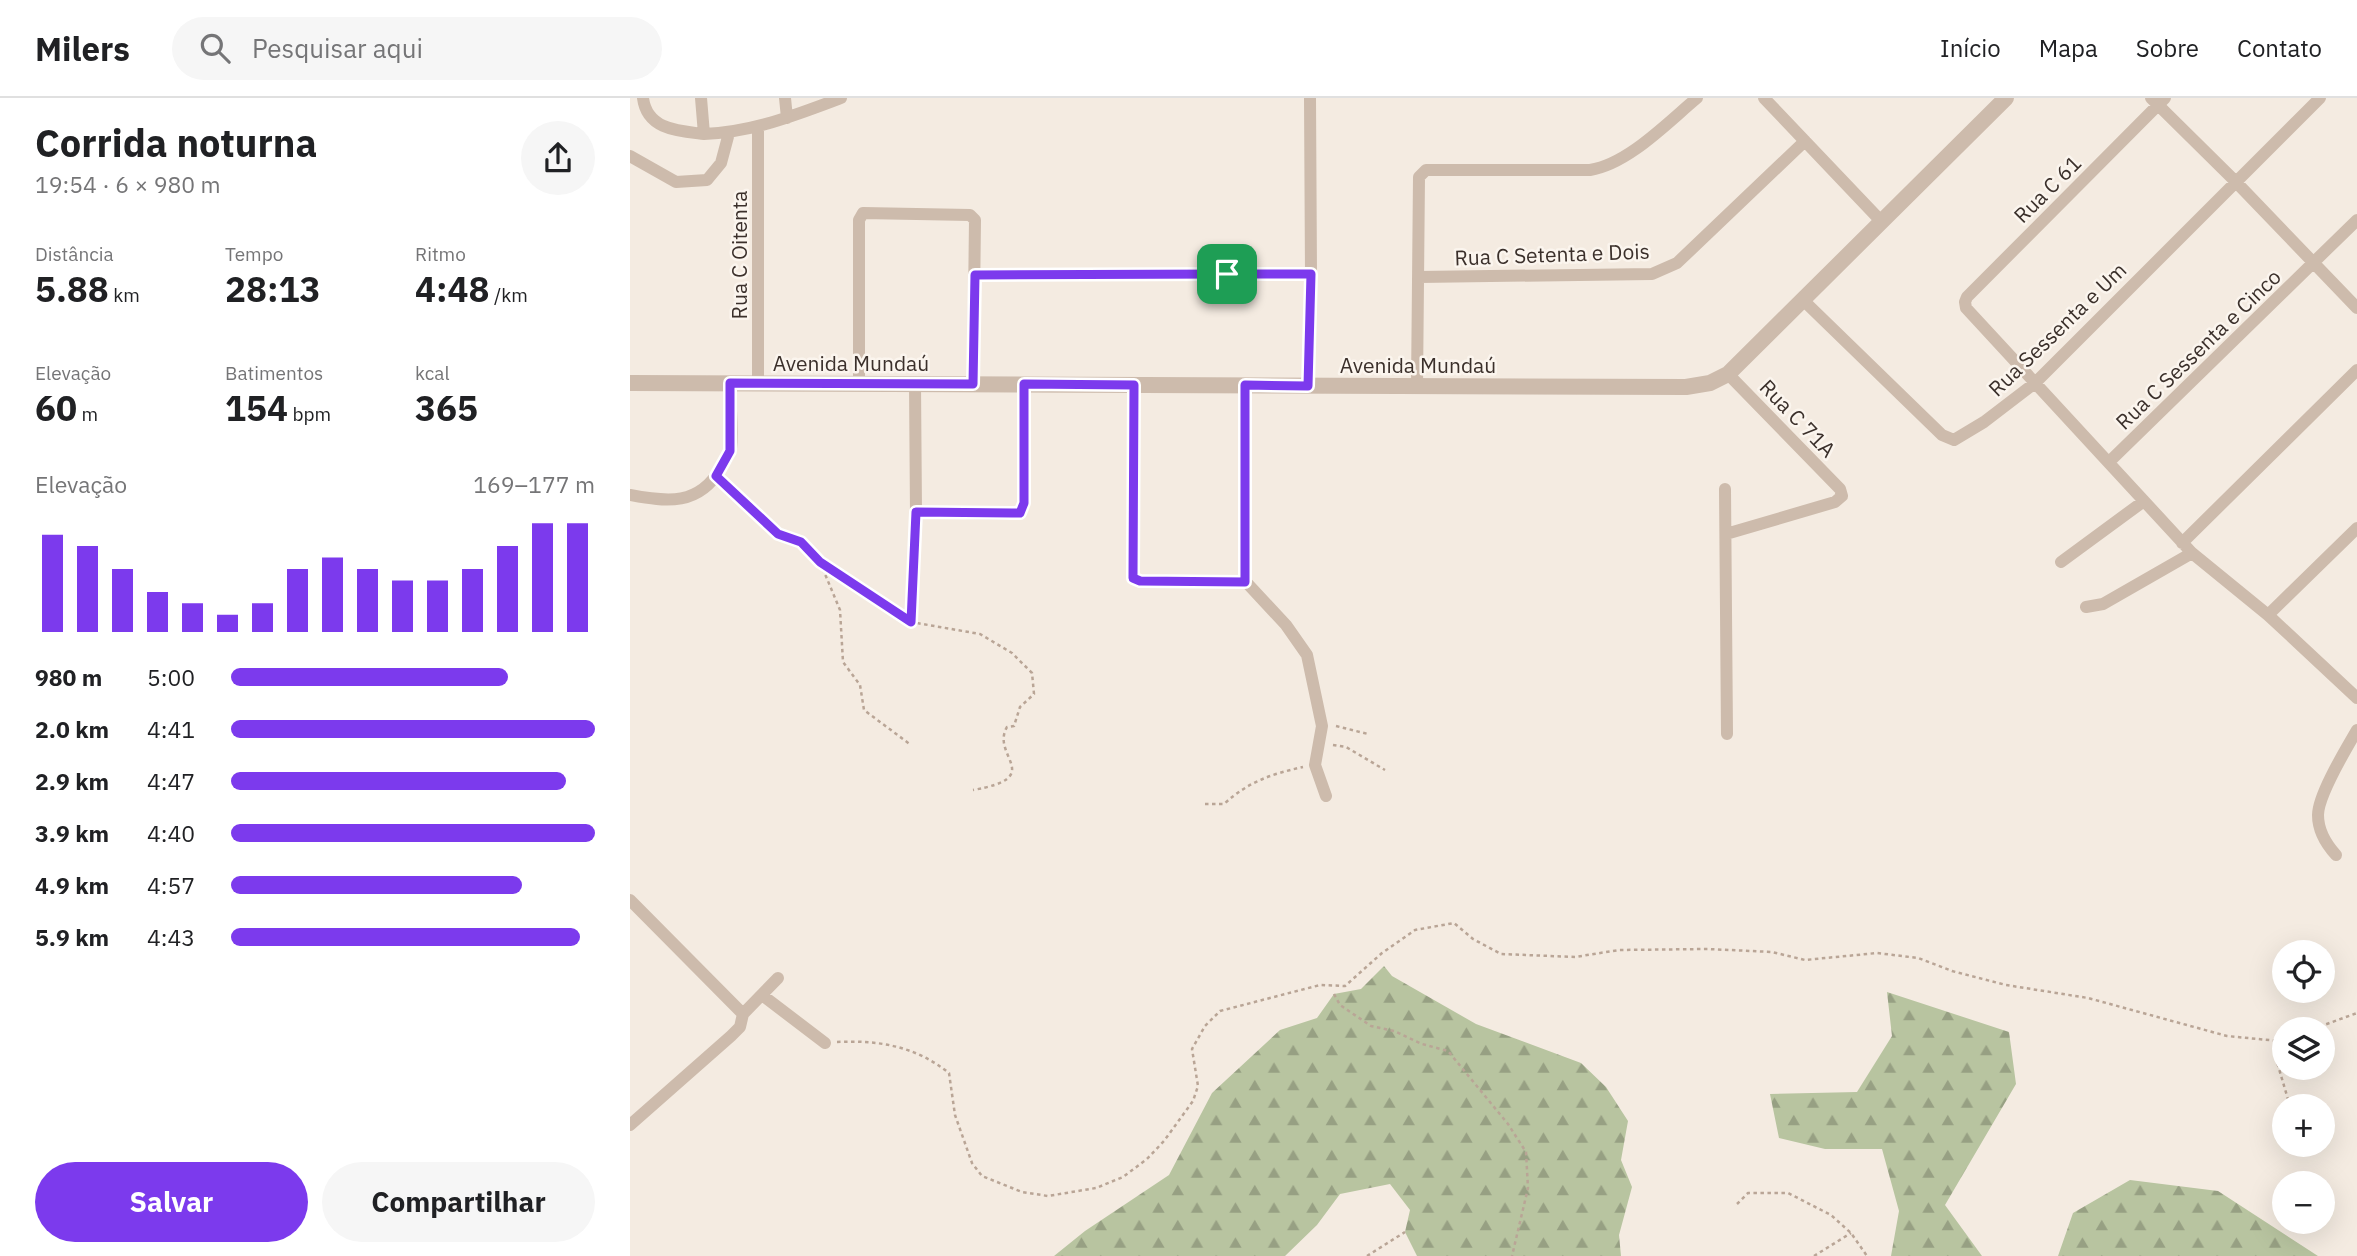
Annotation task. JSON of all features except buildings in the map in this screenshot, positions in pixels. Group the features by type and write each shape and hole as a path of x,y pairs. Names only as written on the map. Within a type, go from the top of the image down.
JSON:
{"street":[{"path":"643,98 644,107 654,121 669,130 704,134 729,133 758,127 841,98"},
{"path":"701,98 704,134"},
{"path":"785,98 787,118"},
{"path":"1308,386 1311,274 1310,98"},
{"path":"1764,98 1880,220"},
{"name":"Avenida Mundaú","path":"630,383 1686,387 1710,383 1728,373 2006,98"},
{"name":"Rua Sessenta e Um","path":"1803,300 1942,435 1954,440 1984,422 2035,383 2320,98"},
{"path":"2158,100 2357,308"},
{"name":"Rua C 61","path":"2035,383 1966,308 1967,297 2158,100"},
{"path":"1417,386 1419,177 1422,172 1590,170 1605,167 1632,151 1689,101"},
{"name":"Rua C Oitenta","path":"758,127 758,383"},
{"path":"630,156 676,182 707,180 721,163 729,133"},
{"name":"Rua C Setenta e Dois","path":"1419,277 1651,274 1677,262 1805,141"},
{"path":"859,383 860,214 970,215 975,220 973,384"},
{"name":"Rua C Sessenta e Cinco","path":"2109,462 2357,220"},
{"path":"975,275 1311,274"},
{"path":"2182,543 2357,370"},
{"name":"Rua C 71A","path":"1726,534 1835,502 1842,496 1840,489 1728,373"},
{"path":"630,495 662,501 679,500 696,494 716,476 730,451 730,383"},
{"path":"2035,383 2192,553 2269,615 2354,691"},
{"path":"915,384 916,512 1020,513 1024,503 1024,384"},
{"path":"1134,385 1133,578 1140,581 1245,582"},
{"path":"1245,385 1245,582 1286,625 1307,655 1322,726 1315,765 1326,796"},
{"path":"1726,489 1727,734"},
{"path":"2061,562 2144,501"},
{"path":"2269,615 2357,528"},
{"path":"2086,607 2104,604 2192,553"},
{"path":"2336,855 2321,833 2318,815 2322,798 2357,730"},
{"path":"630,900 743,1014"},
{"path":"630,1125 740,1027 743,1014 778,978"},
{"path":"762,995 825,1043"}],"path":[{"path":"716,476 778,534 801,542 820,562 911,622 980,634 1012,653 1032,673 1034,694 1020,707 1014,726 1007,727 1002,734 1012,768 1009,778 999,785 973,790"},
{"path":"911,622 916,512"},
{"path":"820,562 840,610 843,662 860,685 864,710 911,745"},
{"path":"1322,726 1368,734"},
{"path":"1320,742 1346,747 1385,770"},
{"path":"1205,804 1224,804 1242,787 1278,772 1315,765"},
{"path":"825,1043 886,1043 933,1061 949,1073 955,1115 972,1163 982,1176 1022,1192 1048,1196 1096,1188 1123,1177 1155,1150 1193,1101 1198,1086 1192,1049 1205,1026 1220,1011 1320,985 1345,986 1382,953 1415,930 1454,923 1473,939 1501,954 1575,957 1619,950 1708,949 1772,952 1805,960 1877,953 1918,958 1952,971 2006,985 2088,998 2227,1036 2272,1040"},
{"path":"1334,994 1340,1005 1371,1026 1394,1031 1422,1044 1448,1051 1508,1124 1526,1152 1528,1188 1512,1256"},
{"path":"2335,1021 2357,1013"},
{"path":"1737,1204 1748,1193 1788,1193 1831,1215 1851,1233 1867,1256"},
{"path":"1367,1256 1405,1232"},
{"path":"1814,1256 1851,1233"}],"green space":[{"path":"1384,966 1392,976 1476,1024 1581,1063 1606,1087 1628,1121 1621,1160 1632,1187 1619,1235 1621,1256 1417,1256 1405,1232 1410,1210 1390,1184 1340,1194 1317,1225 1285,1256 1054,1256 1085,1231 1169,1175 1212,1093 1280,1030 1317,1018 1334,994 1361,989"},
{"path":"1887,992 2009,1032 2016,1084 1945,1205 1982,1256 1891,1256 1899,1211 1882,1149 1825,1149 1779,1138 1770,1094 1857,1092 1892,1036"},
{"path":"2130,1180 2218,1191 2272,1226 2272,1234 2284,1234 2318,1256 2058,1256 2073,1213"}],"route":[{"path":"1227,274 1311,274 1308,386 1245,385 1245,582 1140,581 1133,578 1134,385 1024,384 1024,503 1020,513 916,512 911,622 820,562 801,542 778,534 716,476 730,451 730,383 973,384 975,275 1227,274"}]}
